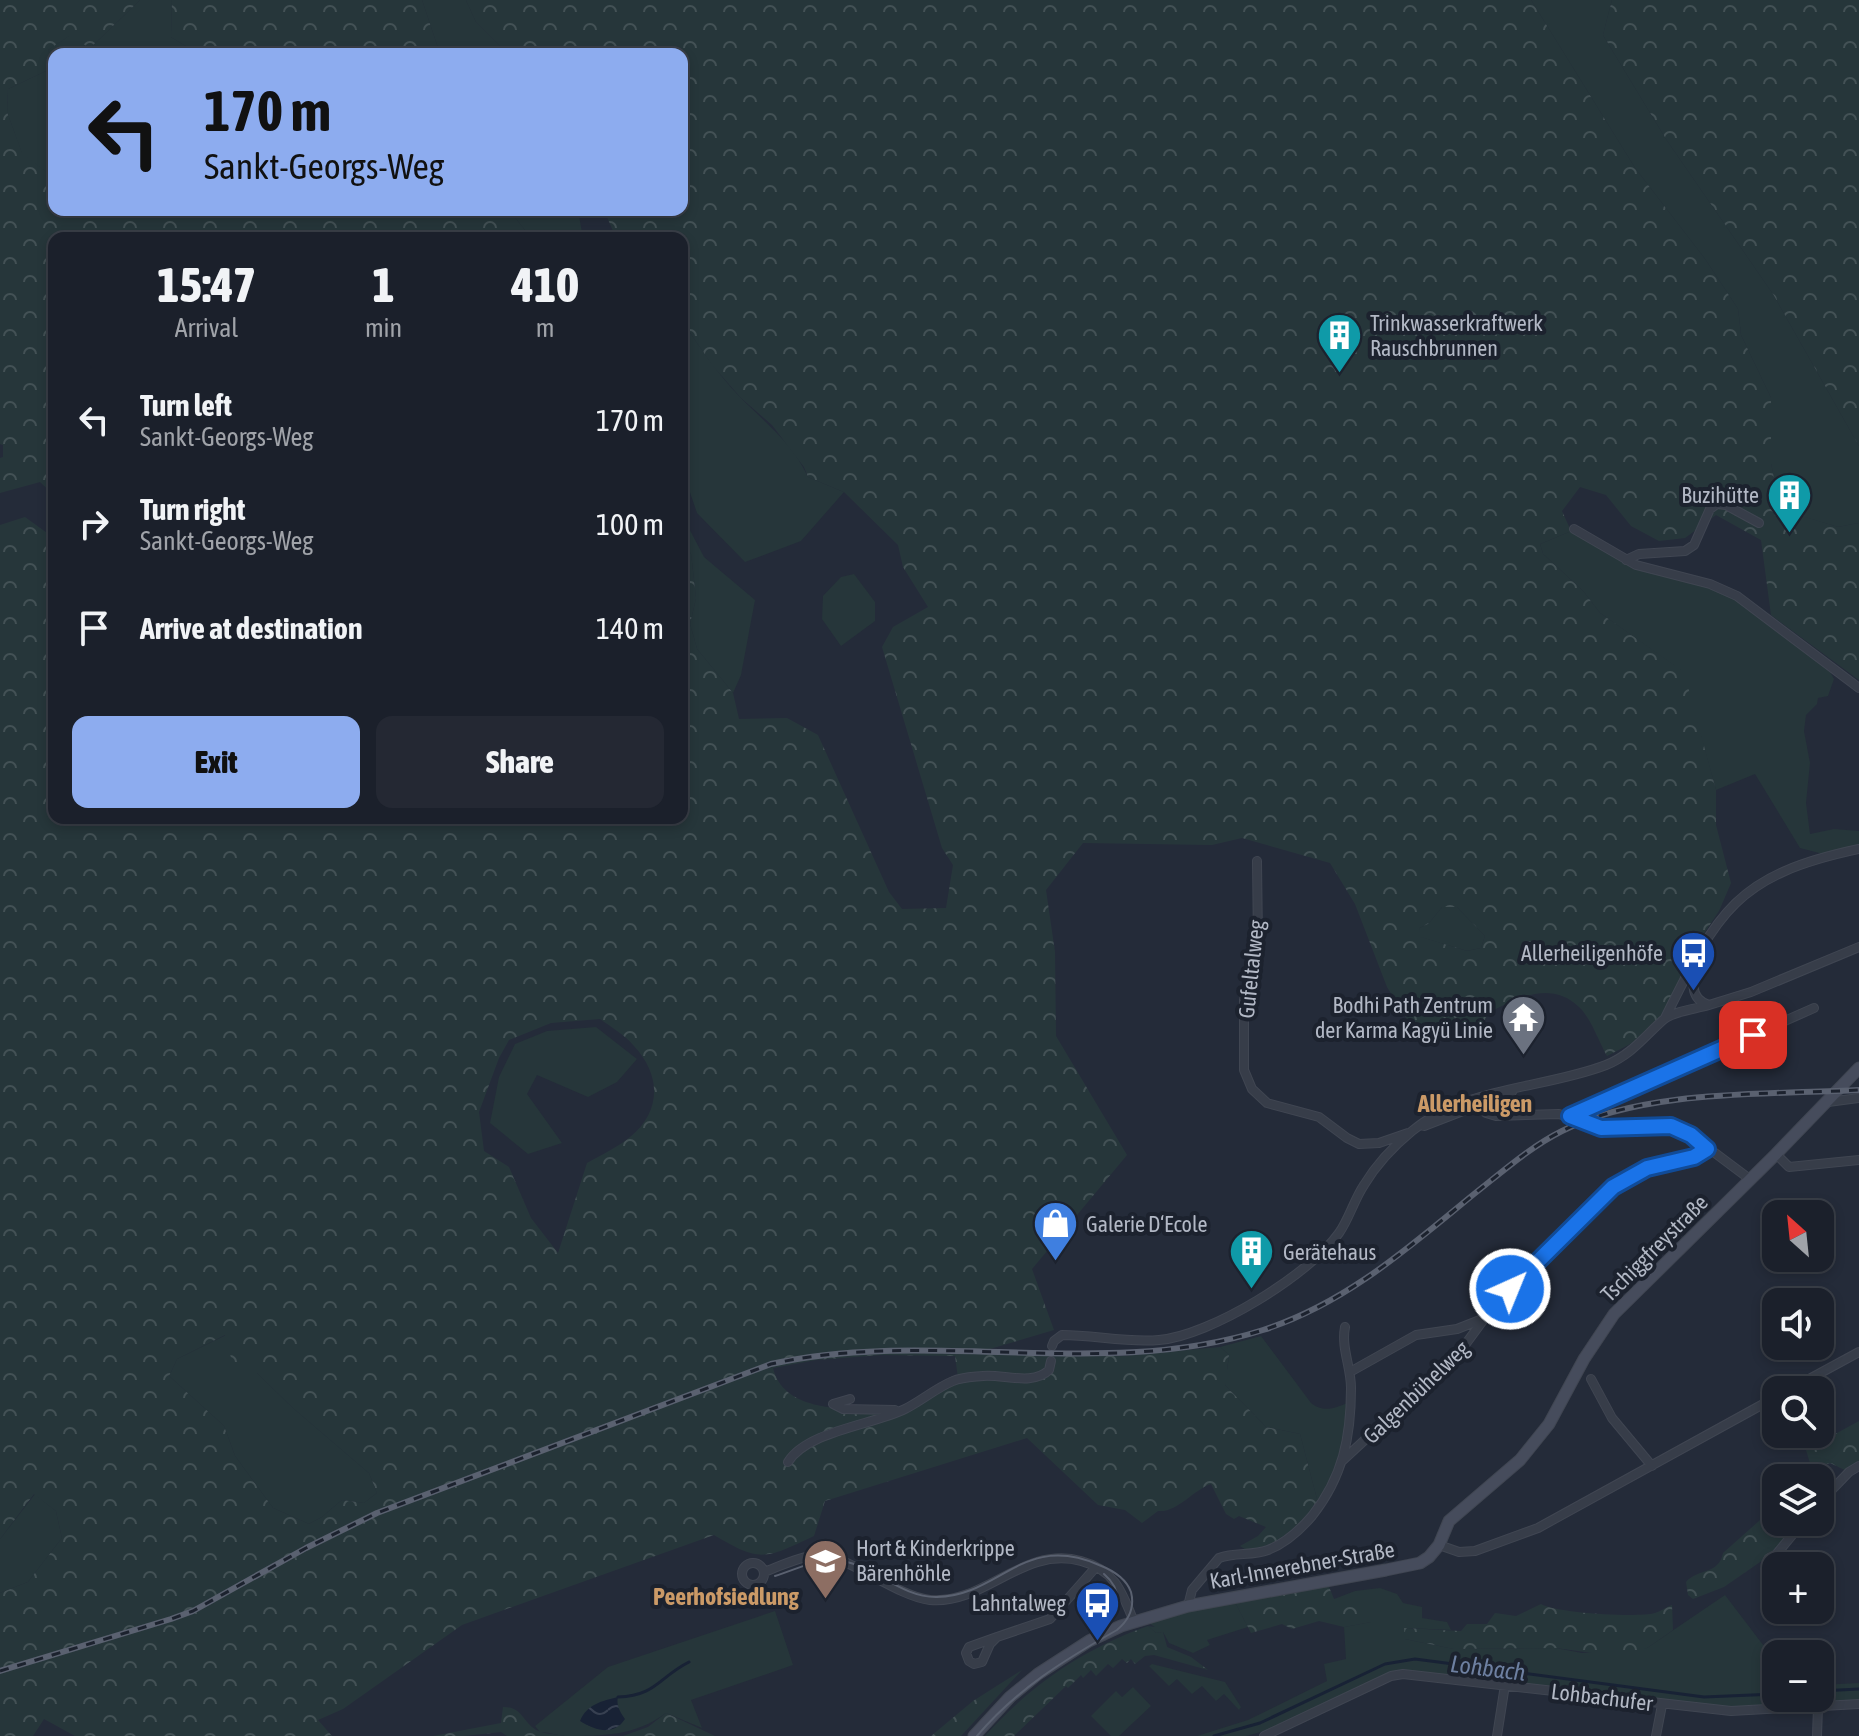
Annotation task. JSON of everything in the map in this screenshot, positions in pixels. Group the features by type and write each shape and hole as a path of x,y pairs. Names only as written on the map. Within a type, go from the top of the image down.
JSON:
{"street":[{"path":"1626,560 1639,554 1685,551 1694,545 1710,509 1717,504 1726,505 1759,523"},
{"path":"1574,529 1626,560 1710,584 1737,596 1859,688"},
{"path":"1052,1346 1058,1336 1166,1339 1201,1329 1264,1296 1290,1278 1335,1238 1369,1177 1412,1131 1433,1116 1503,1089 1594,1069 1618,1059 1642,1043 1665,1018 1702,946 1739,898 1762,881 1811,860 1859,849"},
{"name":"Gufeltalweg","path":"1257,861 1258,943 1244,1000 1244,1070 1252,1089 1258,1097 1271,1104 1319,1117 1359,1144 1379,1143 1412,1131"},
{"path":"1702,946 1694,992 1698,1000 1709,1005"},
{"path":"1665,1018 1751,992 1859,947"},
{"path":"1570,1116 1814,1008"},
{"name":"Tschiggfreystraße","path":"1439,1545 1449,1521 1520,1460 1549,1424 1584,1359 1614,1314 1751,1180 1859,1068"},
{"path":"1412,1131 1527,1085"},
{"path":"1828,1102 1859,1098"},
{"path":"1481,1104 1486,1113 1496,1116 1570,1116 1601,1128 1671,1126 1691,1135 1751,1180"},
{"name":"Galgenbühelweg","path":"1342,1461 1464,1348 1485,1317 1613,1187 1647,1168 1694,1157 1707,1149"},
{"path":"1776,1154 1789,1167 1859,1160"},
{"name":"Galgenbühelweg","path":"1350,1372 1416,1335 1457,1329 1485,1317"},
{"path":"1188,1606 1192,1590 1219,1558 1253,1554 1271,1549 1288,1539 1304,1525 1330,1492 1350,1431 1350,1372 1345,1354 1345,1327"},
{"path":"1815,1376 1859,1352"},
{"path":"788,1462 793,1454 818,1440 903,1410 956,1379 999,1375 1016,1379 1042,1376 1049,1370 1051,1361"},
{"path":"1591,1379 1612,1418 1652,1466"},
{"path":"850,1399 833,1404 843,1409 903,1410"},
{"path":"1439,1545 1459,1552 1475,1551 1563,1516 1762,1405"},
{"path":"1834,1488 1859,1466"},
{"path":"1778,1552 1791,1536"},
{"name":"Karl-Innerebner-Straße","path":"974,1736 1006,1700 1038,1674 1098,1636 1188,1606 1418,1564 1439,1545"},
{"path":"764,1572 810,1557 827,1556 910,1595 939,1600 963,1595 1039,1560 1070,1559 1096,1567 1117,1583 1134,1622"},
{"path":"997,1637 1048,1620 1096,1567"},
{"name":"Lohbachufer","path":"1264,1736 1391,1676 1403,1674 1662,1705 1731,1711 1762,1710"},
{"path":"1497,1736 1505,1685"},
{"name":"Lohbachufer","path":"1834,1706 1859,1704"},
{"path":"1656,1736 1662,1705"},
{"path":"1817,1736 1818,1712"}],"green space":[{"path":"0,0 140,0 90,48 69,36 48,48 48,70 8,89 7,112 22,153 48,173 48,216 514,216 526,232 48,232 48,489 40,482 0,493 3,445 0,444"},
{"path":"140,0 172,0 171,37 189,48 90,48"},
{"path":"172,0 422,0 438,48 189,48 171,37"},
{"path":"422,0 466,0 476,22 502,48 438,48"},
{"path":"466,0 1531,0 1635,168 1705,259 1738,309 1741,335 1771,398 1771,464 1776,487 1805,517 1838,527 1859,523 1859,680 1771,615 1761,540 1716,515 1685,538 1659,541 1631,526 1606,495 1580,487 1562,511 1571,531 1540,544 1543,554 1583,591 1600,613 1684,672 1716,790 1716,825 1731,883 1719,911 1695,947 1662,1016 1632,1043 1607,1056 1579,1007 1557,994 1534,994 1499,1007 1488,1013 1481,1030 1462,1041 1443,1022 1415,1032 1387,987 1355,904 1330,863 1242,838 1212,845 1083,843 1046,890 1055,952 1056,1036 1127,1155 1032,1269 1054,1330 973,1354 1123,1356 1220,1347 1229,1355 1227,1369 1230,1373 1225,1385 1266,1427 1300,1434 1319,1507 1288,1539 1253,1554 1240,1546 1258,1536 1266,1527 1226,1514 1211,1484 1178,1505 1158,1511 1142,1523 1125,1510 1098,1505 1027,1438 825,1501 814,1536 773,1553 753,1554 714,1535 462,1625 343,1709 318,1720 332,1736 75,1736 44,1719 33,1736 0,1736 0,1593 28,1582 62,1538 56,1511 34,1494 0,1539 0,525 25,517 48,534 48,824 688,824 688,550 696,598 690,624 697,649 733,693 739,719 787,718 818,735 889,892 902,909 946,908 953,865 942,848 882,647 893,627 928,607 903,567 898,545 844,492 808,477 804,467 772,425 741,398 713,366 688,330 688,232 613,232 607,216 688,216 688,48 502,48 476,22","holes":["1442,907 1457,907 1485,936 1481,948 1467,951 1421,937 1419,928 1428,924","600,1019 626,1038 643,1057 653,1081 654,1093 648,1116 640,1127 620,1144 587,1163 558,1253 531,1218 509,1167 484,1151 479,1112 509,1040 551,1023","225,1335 234,1369 257,1373 369,1473 377,1493 364,1503 342,1500 309,1524 273,1508 235,1456 224,1426 169,1376 177,1359","881,1355 955,1356 958,1378 904,1410 845,1409 800,1399 779,1382 773,1368 816,1360"]},
{"path":"1531,0 1612,0 1603,35 1666,139 1773,294 1859,446 1859,523 1838,527 1804,517 1776,487 1771,464 1771,398 1741,335 1738,309 1705,259 1635,168"},
{"path":"1612,0 1859,0 1859,446 1773,294 1666,139 1603,35"},
{"path":"70,35 90,48 51,48"},
{"path":"48,70 48,174 22,154 7,112 8,89"},
{"path":"514,216 579,216 582,232 526,232"},
{"path":"688,330 731,387 786,443 808,477 844,492 801,541 745,562 697,513 688,487"},
{"path":"688,526 704,557 755,600 741,675 733,693 697,649 690,624 696,598 688,550"},
{"path":"1571,531 1636,569 1731,594 1830,672 1834,679 1828,696 1818,698 1817,704 1806,715 1804,731 1810,763 1806,803 1810,834 1834,829 1859,831 1859,846 1823,854 1800,848 1755,774 1716,790 1683,672 1600,613 1583,591 1543,554 1540,544"},
{"path":"854,574 875,602 875,621 841,646 822,619 823,596 841,577"},
{"path":"1442,907 1457,907 1485,936 1481,948 1467,951 1420,937 1419,928 1428,924"},
{"path":"596,1027 637,1059 617,1082 588,1097 537,1075 527,1094 562,1143 528,1154 490,1123 499,1077 515,1044 547,1031"},
{"path":"226,1335 257,1373 292,1407 369,1473 377,1493 364,1503 342,1500 309,1524 273,1508 235,1456 224,1426 169,1376 177,1359"},
{"path":"1261,1336 1311,1403 1326,1409 1351,1402 1347,1446 1319,1507 1300,1434 1266,1427 1225,1385 1229,1355 1220,1347"},
{"path":"1859,1421 1859,1466 1849,1472 1830,1463 1810,1463 1806,1450 1834,1448 1834,1435"},
{"path":"35,1494 56,1511 62,1538 28,1582 0,1593 0,1539"},
{"path":"1762,1518 1762,1536 1791,1536 1778,1552 1762,1552 1762,1561 1724,1587 1693,1599 1688,1595 1686,1582 1717,1565 1723,1553"},
{"path":"1327,1582 1334,1599 1370,1599 1377,1605 1371,1622 1344,1627 1319,1621 1292,1629 1282,1624 1251,1633 1233,1598"},
{"path":"1380,1588 1397,1594 1403,1603 1422,1607 1422,1618 1447,1622 1451,1630 1405,1628 1405,1639 1454,1649 1556,1648 1582,1653 1647,1648 1725,1595 1762,1644 1762,1709 1731,1711 1403,1674 1290,1724 1246,1736 1197,1736 1248,1720 1327,1681 1324,1664 1346,1659 1344,1627 1371,1622 1370,1599 1334,1599 1355,1591"},
{"path":"1233,1598 1248,1627 1207,1640 1210,1645 1193,1653 1169,1643 1163,1632 1156,1633 1148,1626 1155,1627 1150,1624 1155,1614"},
{"path":"1541,1604 1579,1612 1632,1615 1655,1613 1672,1605 1673,1630 1647,1648 1615,1656 1556,1648 1454,1649 1405,1639 1404,1628 1461,1631 1467,1624 1487,1624 1495,1613 1516,1616"},
{"path":"775,1611 793,1665 691,1700 702,1728 666,1713 642,1726 605,1735 565,1736 540,1732 535,1726 608,1667"},
{"path":"1148,1626 1156,1633 1163,1632 1167,1647 1191,1657 1208,1670 1154,1655 1145,1656 1135,1664 1131,1659 1127,1663 1122,1659 1113,1668 1108,1664 1096,1676 1091,1670 1083,1678 1081,1675 1014,1736 985,1736 1059,1670 1124,1635"},
{"path":"1152,1664 1225,1682 1241,1707 1239,1710 1224,1694 1216,1701 1202,1686 1192,1694 1177,1679 1169,1686 1149,1666"},
{"path":"1022,1670 961,1736 931,1736 973,1701"},
{"path":"1859,1683 1859,1704 1834,1705 1834,1684"},
{"path":"1133,1687 1151,1706 1119,1736 1111,1736 1091,1716 1116,1691 1122,1697"},
{"path":"503,1707 514,1709 536,1730 564,1736 507,1736 501,1732 433,1736 501,1723"},
{"path":"666,1713 715,1736 623,1736 648,1727"}],"water":[{"path":"618,1697 625,1719 616,1728 598,1729 580,1721 591,1707"}],"waterway":[{"name":"Lohbach","path":"1214,1736 1260,1723 1385,1664 1415,1659 1704,1697 1762,1695"},
{"path":"618,1697 641,1693 689,1662"},
{"name":"Lohbach","path":"1834,1690 1859,1689"}],"tram line":[{"path":"775,1576 812,1563 834,1560 860,1566 910,1592 937,1597 959,1594 1031,1560 1050,1556 1073,1557 1099,1565 1122,1579 1129,1587 1132,1603 1128,1618 1121,1626 1025,1690 977,1736"},
{"path":"1096,1633 1110,1620 1117,1605 1115,1589 1104,1574"}],"railway":[{"path":"0,1671 193,1611 306,1548 377,1513 771,1364 832,1354 894,1351 1141,1352 1203,1345 1263,1330 1293,1319 1348,1290 1400,1254 1527,1152 1550,1137 1595,1117 1668,1101 1707,1097 1859,1090"}],"place":[{"name":"Trinkwasserkraftwerk Rauschbrunnen","path":"1339,375"},
{"name":"Buzihütte","path":"1790,534"},
{"name":"Allerheiligenhöfe","path":"1694,992"},
{"name":"Bodhi Path Zentrum der Karma Kagyü Linie","path":"1524,1057"},
{"name":"Galerie D‘Ecole","path":"1055,1263"},
{"name":"Gerätehaus","path":"1252,1291"},
{"name":"Hort & Kinderkrippe Bärenhöhle","path":"825,1600"},
{"name":"Lahntalweg","path":"1097,1642"}],"district":[{"name":"Allerheiligen","path":"1475,1103"},
{"name":"Peerhofsiedlung","path":"726,1596"}],"route":[{"path":"1510,1289 1613,1187 1647,1168 1694,1157 1707,1149 1691,1135 1671,1126 1601,1128 1570,1116 1753,1035"}]}
